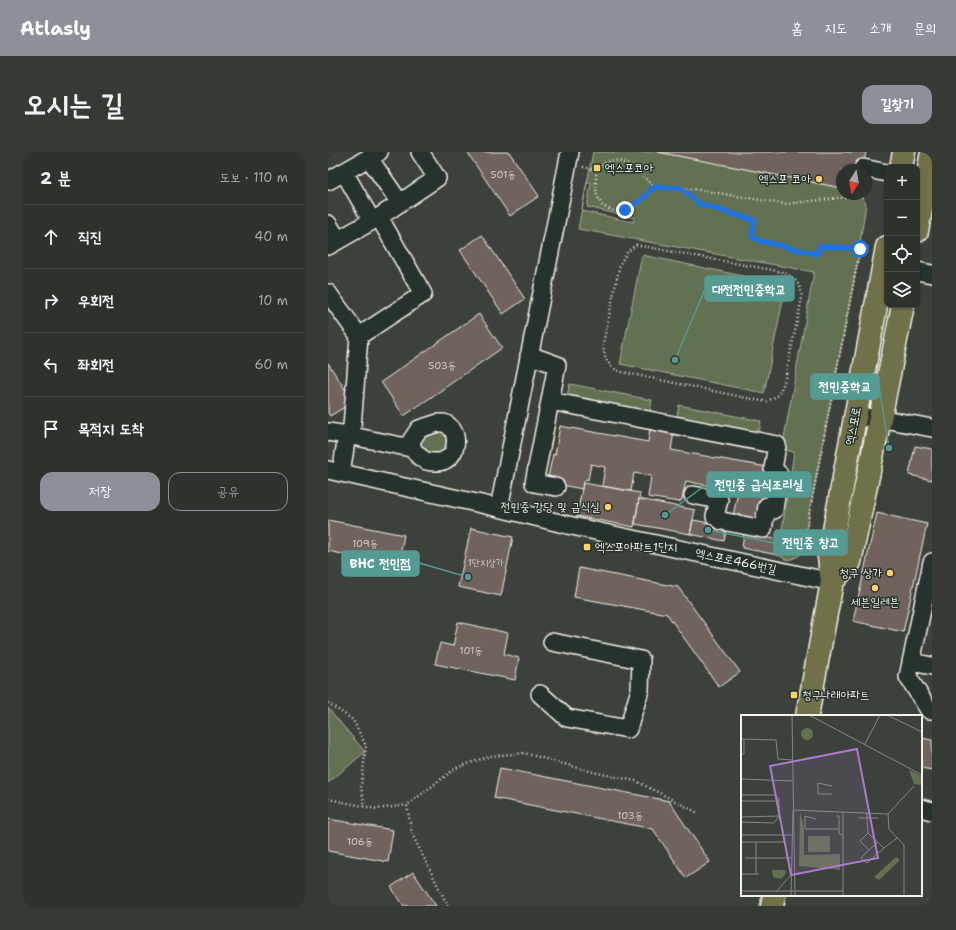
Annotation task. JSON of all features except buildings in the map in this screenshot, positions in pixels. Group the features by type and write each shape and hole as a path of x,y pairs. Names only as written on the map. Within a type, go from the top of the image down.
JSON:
{"main road":[{"path":"902,164 904,152"},
{"path":"920,215 932,152"},
{"name":"엑스포로","path":"807,715 832,582 829,557 884,269"},
{"name":"엑스포로","path":"832,582 850,562 902,308"},
{"path":"772,906 774,896"}],"street":[{"path":"328,224 333,243 376,219 437,178 420,152"},
{"path":"328,181 374,155 400,203"},
{"path":"499,508 569,158"},
{"path":"872,170 884,172"},
{"path":"344,172 376,219 423,294 359,336"},
{"path":"920,272 932,274"},
{"path":"328,293 359,336 352,426 334,471"},
{"path":"529,355 557,365 534,483 556,487"},
{"path":"550,401 778,445 773,469 779,474 774,510 767,506 763,529 722,521 715,516 719,500 693,495"},
{"path":"855,416 889,420 932,428"},
{"path":"328,432 412,448"},
{"name":"엑스포로466번길","path":"334,471 572,526 832,582"},
{"path":"932,562 908,677 929,710 932,710"},
{"path":"540,694 567,718 628,729 640,690 641,660 552,642"},
{"path":"911,662 932,666"},
{"path":"922,808 932,811"}],"path":[{"path":"569,158 596,170"},
{"path":"596,170 606,162 618,161 635,168 654,187 694,188 785,204 836,198"},
{"path":"596,170 596,189 599,198 604,207 615,211 625,210 635,205 641,201 654,187"},
{"path":"681,188 699,204 754,220 752,237 761,241 817,254 820,246 860,249 804,541"},
{"path":"636,245 783,272 795,280 801,291 802,298 784,383 778,395 766,402 614,370 603,353 603,344 620,264 627,252 636,245"},
{"path":"328,703 353,720 366,746 361,788 365,806"},
{"path":"328,799 377,809 407,805 456,768 490,756 524,753 597,773 636,781 698,814"},
{"path":"407,805 412,834 448,906"}],"green space":[{"path":"593,152 658,152 836,187 836,200 864,200 866,204 860,249 804,541 800,555 787,560 778,555 794,452 782,449 814,272 578,229 585,193 582,211 633,222 634,218 587,207 591,183 587,181"},
{"path":"642,255 786,285 764,393 620,364"},
{"path":"570,384 652,400 650,412 567,395"},
{"path":"679,405 761,421 759,433 677,416"},
{"path":"450,427 448,458 411,448 419,429"},
{"path":"328,708 365,752 328,783"}],"place":[{"name":"엑스포코아","path":"597,168"},
{"name":"엑스포 코아","path":"819,179"},
{"name":"대전전민중학교","path":"675,360"},
{"name":"전민중학교","path":"889,448"},
{"name":"전민중 강당 및 급식실","path":"608,507"},
{"name":"전민중 급식조리실","path":"665,515"},
{"name":"전민중 창고","path":"708,530"},
{"name":"엑스포아파트1단지","path":"587,547"},
{"name":"청구 상가","path":"890,573"},
{"name":"BHC 전민점","path":"468,577"},
{"name":"세븐일레븐","path":"875,588"},
{"name":"청구나래아파트","path":"794,695"}],"route":[{"path":"625,210 641,201 654,187 681,188 699,204 754,220 752,237 761,241 817,254 820,246 860,249"}]}
